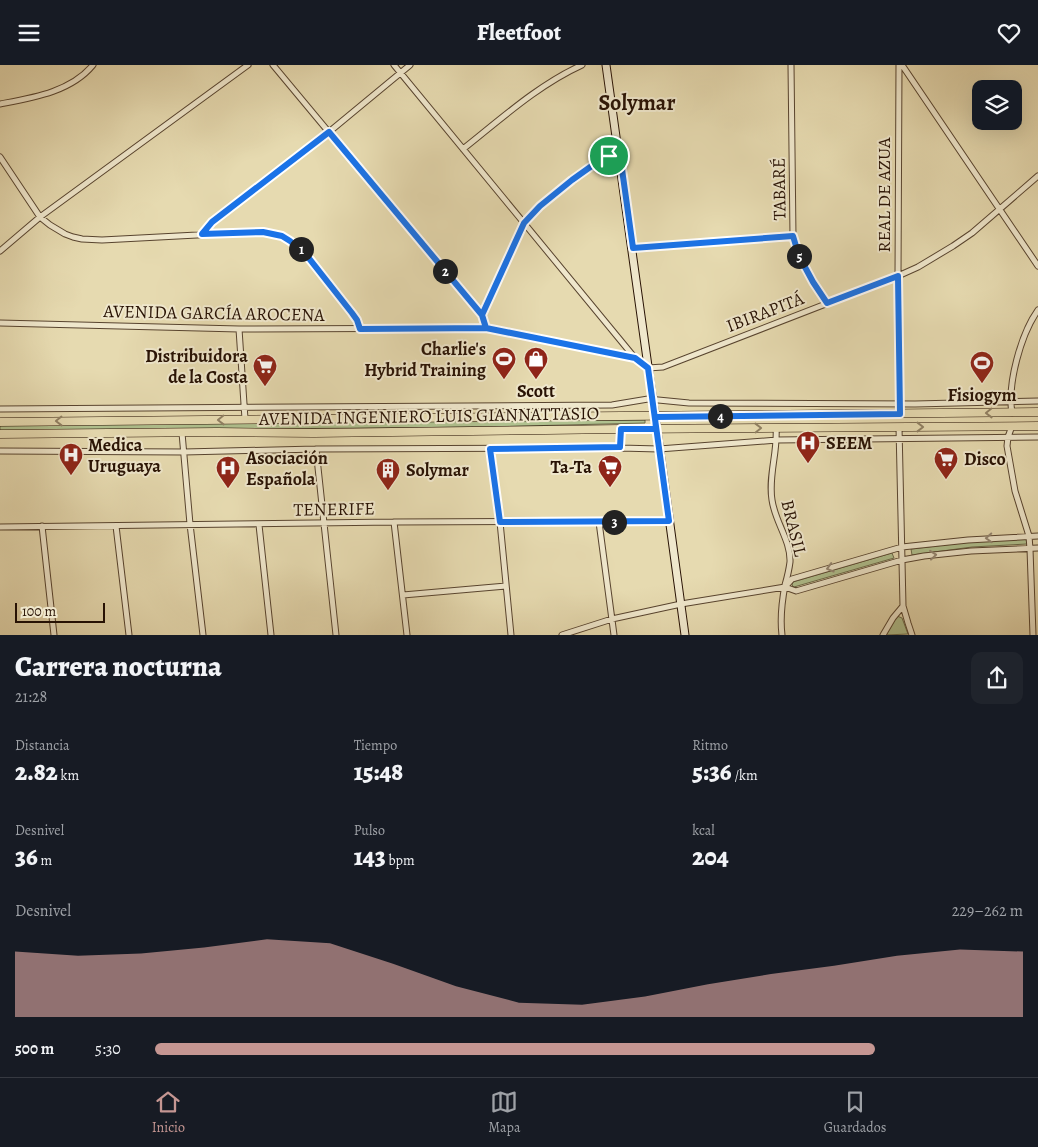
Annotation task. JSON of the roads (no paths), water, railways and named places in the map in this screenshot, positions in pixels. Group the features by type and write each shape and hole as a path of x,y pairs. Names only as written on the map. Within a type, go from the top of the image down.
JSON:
{"main road":[{"name":"AVENIDA INGENIERO LUIS GIANNATTASIO","path":"0,422 1038,412"},
{"name":"AVENIDA INGENIERO LUIS GIANNATTASIO","path":"0,434 1038,426"}],"street":[{"path":"0,104 63,88 78,79 93,65"},
{"path":"0,251 40,217 248,65"},
{"path":"273,65 482,315 486,328"},
{"path":"394,65 635,358 648,368"},
{"path":"202,234 212,222 329,132 410,65"},
{"path":"464,149 522,102 564,73 582,65"},
{"path":"606,65 633,248 685,635"},
{"name":"TABARÉ","path":"791,65 793,236 799,256 827,303"},
{"path":"901,65 1038,266"},
{"name":"REAL DE AZUA","path":"900,414 898,276 901,65"},
{"path":"482,315 524,223 540,206 593,165 609,156 620,155"},
{"path":"0,157 40,217 65,235 82,239 102,240 263,232 282,236 304,252 352,313 360,329"},
{"name":"IBIRAPITÁ","path":"648,368 663,367 918,267 972,233 1038,176"},
{"path":"633,248 793,236"},
{"path":"1012,413 1010,401 1013,376 1022,341 1038,310"},
{"name":"AVENIDA GARCÍA AROCENA","path":"0,323 239,329 486,328 635,358"},
{"path":"239,329 246,419"},
{"name":"AVENIDA INGENIERO LUIS GIANNATTASIO","path":"0,409 612,405 648,399 689,403 900,404 1038,401"},
{"path":"1012,426 1007,446 1015,491 1029,536 1033,635"},
{"path":"899,427 903,606 912,635"},
{"name":"BRASIL","path":"776,428 777,441 771,494 775,516 790,553 790,564 785,587 782,635"},
{"path":"620,447 621,429"},
{"path":"182,433 203,635"},
{"name":"AVENIDA INGENIERO LUIS GIANNATTASIO","path":"0,451 184,452 620,447 659,449 777,441 1038,437"},
{"path":"316,449 336,635"},
{"path":"490,449 500,522 511,635"},
{"name":"TENERIFE","path":"0,527 669,521"},
{"path":"394,522 407,635"},
{"path":"599,522 614,635"},
{"path":"259,525 271,635"},
{"path":"42,526 54,635"},
{"path":"116,526 129,635"},
{"path":"785,587 792,579 902,547 968,540 1038,536"},
{"path":"562,634 612,619 681,605 785,587 796,591 902,560 924,556 970,551 1038,548"},
{"path":"403,595 506,586"},
{"path":"883,635 903,606"}],"place":[{"name":"Charlie's Hybrid Training","path":"504,380"},
{"name":"Scott","path":"536,380"},
{"name":"Fisiogym","path":"982,384"},
{"name":"Distribuidora de la Costa","path":"265,387"},
{"name":"SEEM","path":"808,464"},
{"name":"Medica Uruguaya","path":"71,476"},
{"name":"Disco","path":"946,480"},
{"name":"Ta-Ta","path":"610,488"},
{"name":"Asociación Española","path":"228,489"},
{"name":"Solymar","path":"388,491"}],"district":[{"name":"Solymar","path":"637,102"}]}
